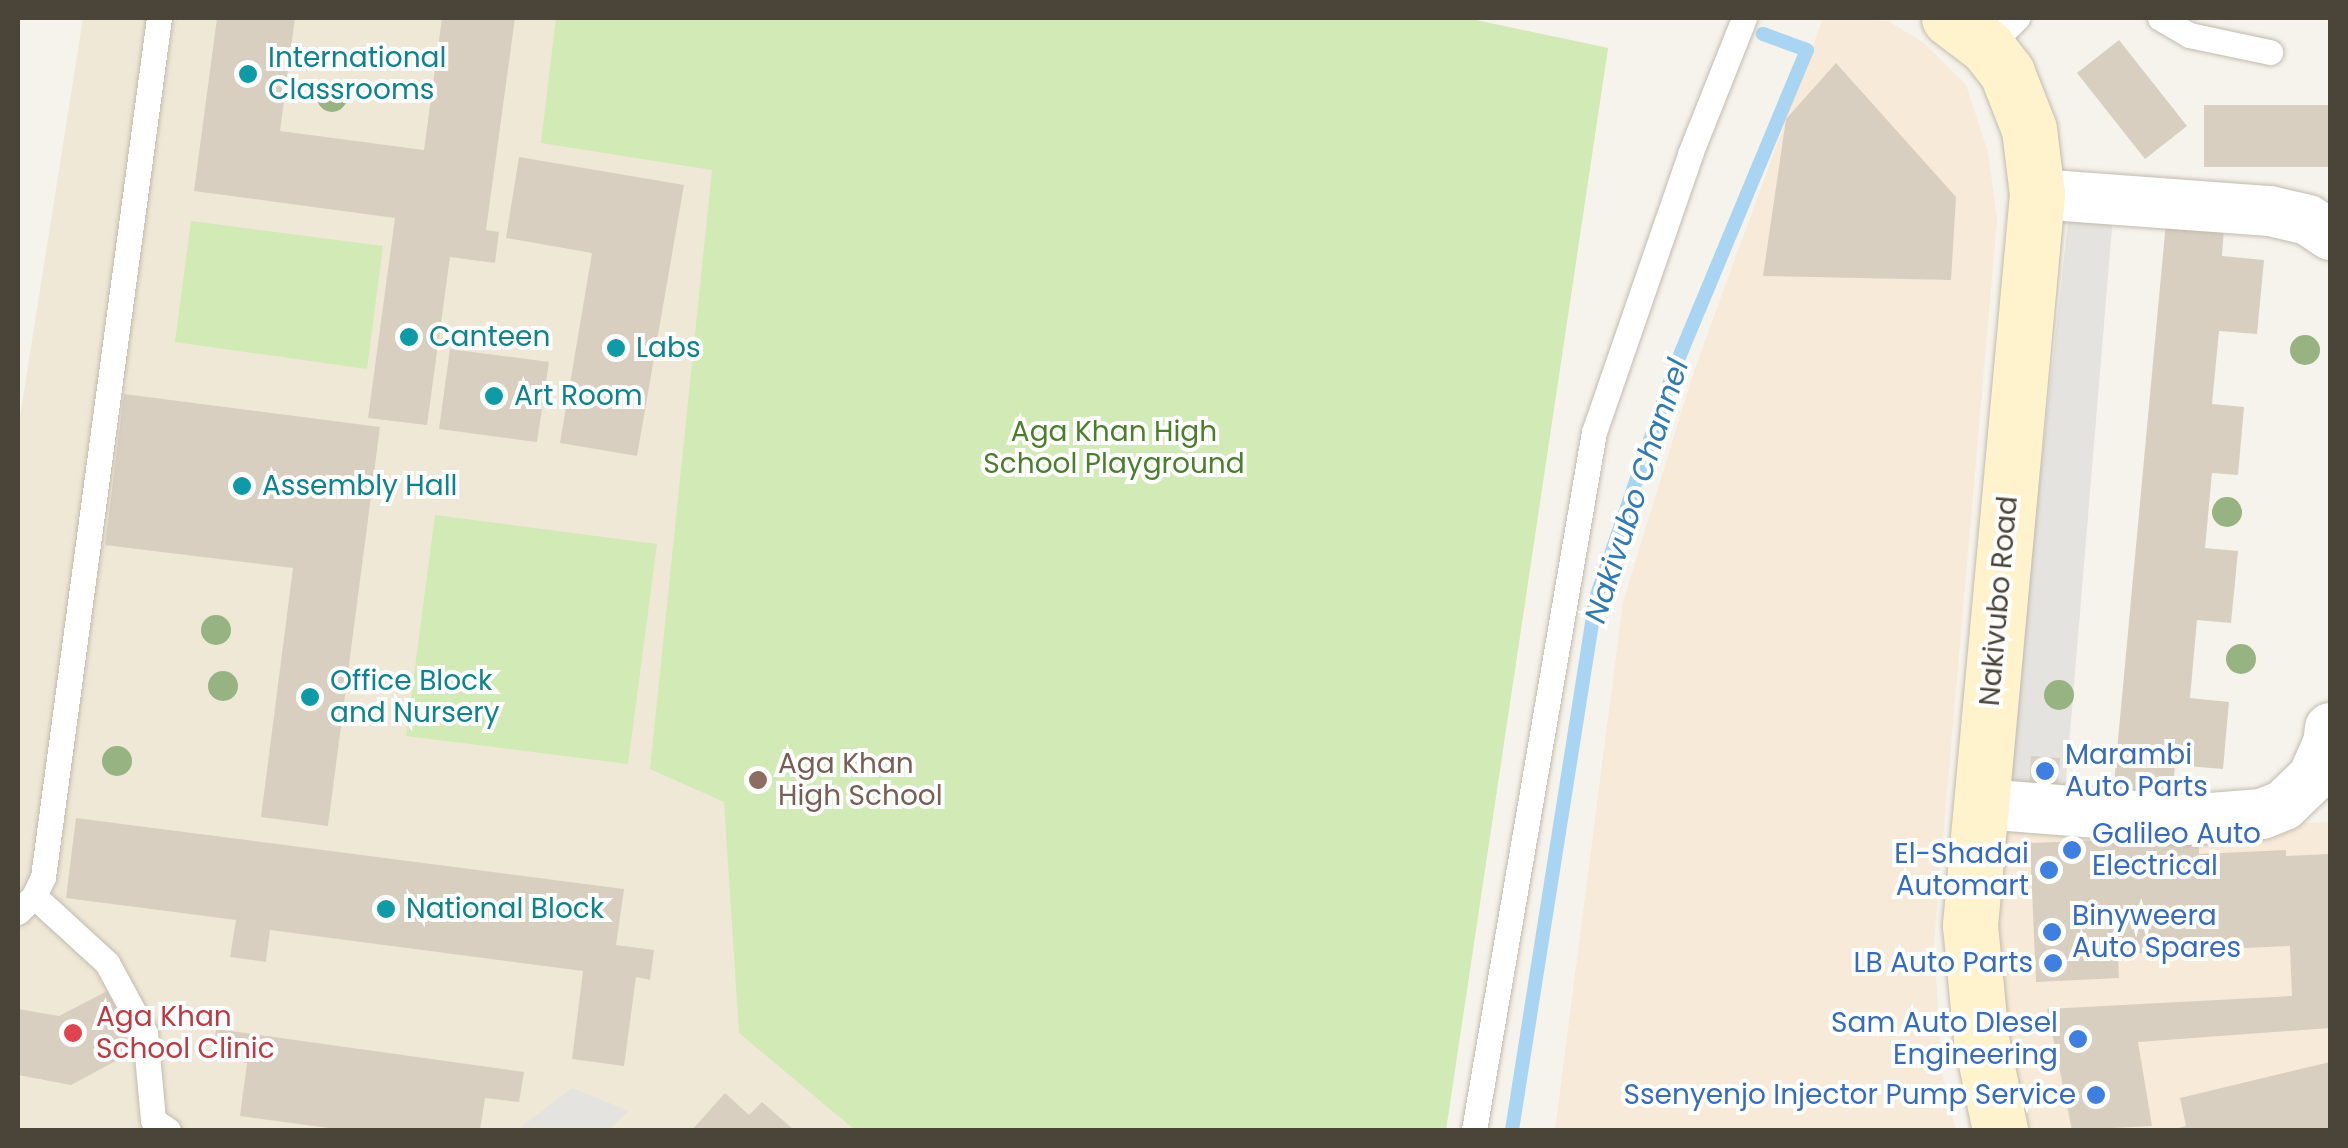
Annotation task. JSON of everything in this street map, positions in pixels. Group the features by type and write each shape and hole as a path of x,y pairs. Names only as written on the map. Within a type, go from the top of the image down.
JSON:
{"street":[{"name":"Nakivubo Road","path":"1990,39 2029,129 2037,194 1970,925 1981,1040 2000,1130"},
{"path":"2037,194 2270,211 2308,220 2330,235"},
{"path":"1983,804 2184,820 2262,814 2302,791 2320,764 2330,728"}],"lane":[{"path":"159,18 43,876 26,904 107,963 145,1033 153,1120 168,1130"},
{"path":"1474,1130 1594,432 1690,154 1744,18"},
{"path":"2160,18 2189,35 2270,52"}],"shaded area":[{"name":"Aga Khan High School","path":"83,18 1466,18 1608,48 1446,1130 18,1130 18,429"},
{"path":"1823,18 1888,21 1924,43 1966,85 1988,152 1997,220 1934,943 1942,1074 1956,1130 1555,1130 1623,602 1693,374"},
{"path":"2069,213 2113,216 2065,793 2006,787"},
{"path":"2330,822 2330,1130 2022,1130 1997,1006 1995,831"},
{"path":"572,1088 629,1111 609,1130 517,1130"}],"green space":[{"name":"Aga Khan High School Playground","path":"556,18 1466,18 1608,48 1446,1130 855,1130 739,1033 724,802 650,769 712,170 541,143"},
{"path":"191,221 383,246 367,369 175,342"},
{"path":"435,515 657,544 628,764 406,736"}],"building":[{"name":"International Classrooms","path":"217,18 295,18 280,131 424,150 442,18 515,18 486,230 499,232 495,263 450,257 427,425 368,418 395,218 194,191"},
{"path":"2119,40 2187,126 2145,159 2077,73"},
{"path":"1836,63 1956,197 1951,280 1763,276 1786,119"},
{"path":"2204,105 2330,105 2330,167 2204,167"},
{"name":"Labs","path":"519,157 684,185 637,456 560,443 592,253 506,238"},
{"path":"2166,222 2224,227 2222,256 2264,260 2257,334 2219,331 2212,404 2244,407 2238,475 2212,473 2205,548 2238,551 2231,623 2197,620 2190,698 2229,702 2223,769 2175,765 2172,799 2113,794"},
{"name":"Art Room","path":"450,349 549,362 537,442 439,429"},
{"name":"Assembly Hall","path":"124,394 380,427 328,826 261,817 293,568 105,545"},
{"path":"2031,756 2060,758 2058,790 2029,788"},
{"name":"National Block","path":"76,818 624,889 616,945 654,950 650,980 636,977 624,1066 572,1059 583,971 270,930 266,962 230,957 236,920 66,898"},
{"path":"2199,836 2199,854 2286,850 2286,856 2330,854 2330,1028 2138,1042 2152,1126 2072,1130 2047,1009 2292,996 2290,946 2118,954 2119,978 2036,982 2030,843"},
{"name":"Aga Khan School Clinic","path":"107,991 138,1049 71,1085 18,1075 18,1009 59,1016"},
{"path":"216,1029 524,1072 519,1102 485,1098 480,1130 344,1130 240,1116 247,1063 212,1058"},
{"path":"2330,1062 2330,1130 2171,1130 2186,1126 2180,1098"},
{"path":"725,1093 749,1115 762,1102 794,1130 692,1130"}],"waterway":[{"name":"Nakivubo Channel","path":"1512,1130 1596,598 1675,367 1807,50 1763,34"}],"place":[{"name":"International Classrooms","path":"248,74"},
{"name":"Canteen","path":"409,337"},
{"name":"Labs","path":"616,348"},
{"name":"Art Room","path":"494,396"},
{"name":"Assembly Hall","path":"242,486"},
{"name":"Office Block and Nursery","path":"310,697"},
{"name":"Marambi Auto Parts","path":"2045,771"},
{"name":"Aga Khan High School","path":"758,780"},
{"name":"Galileo Auto Electrical","path":"2072,850"},
{"name":"El-Shadai Automart","path":"2049,870"},
{"name":"National Block","path":"386,909"},
{"name":"Binyweera Auto Spares","path":"2052,932"},
{"name":"LB Auto Parts","path":"2053,963"},
{"name":"Aga Khan School Clinic","path":"73,1033"},
{"name":"Sam Auto DIesel Engineering","path":"2078,1039"},
{"name":"Ssenyenjo Injector Pump Service","path":"2096,1095"}]}
